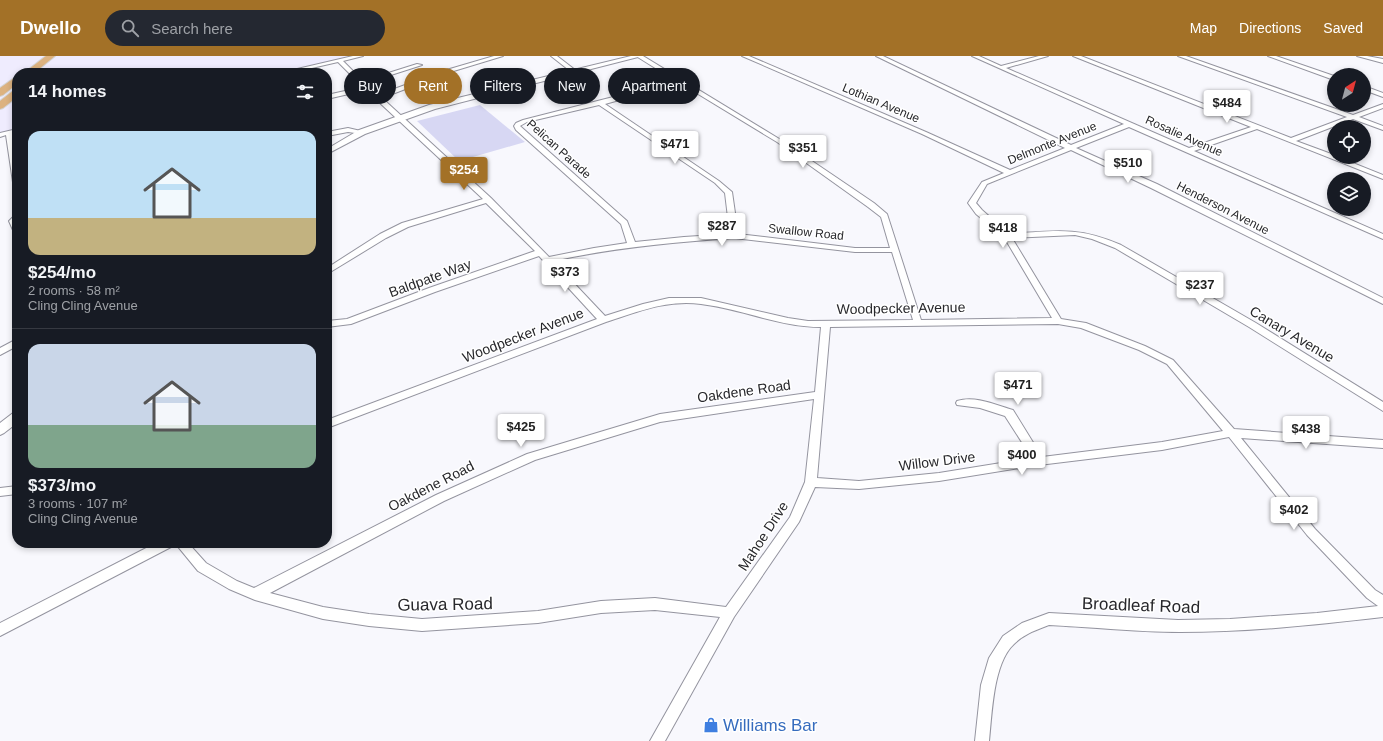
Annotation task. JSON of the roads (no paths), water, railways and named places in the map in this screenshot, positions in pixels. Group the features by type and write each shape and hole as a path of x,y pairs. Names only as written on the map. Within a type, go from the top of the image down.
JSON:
{"highway":[{"path":"30,68 44,56"},
{"path":"35,68 51,56"},
{"path":"45,68 58,56"},
{"path":"0,93 12,83"},
{"path":"0,106 12,96"}],"street":[{"path":"307,68 360,56"},
{"path":"396,91 445,72 500,56"},
{"path":"554,56 570,68"},
{"path":"595,68 639,56 660,68"},
{"name":"Lothian Avenue","path":"745,56 924,133 1008,172"},
{"name":"Henderson Avenue","path":"878,56 1154,186 1383,301"},
{"name":"Rosalie Avenue","path":"975,56 1190,150 1383,237"},
{"path":"1002,67 1045,56"},
{"path":"1076,56 1383,177"},
{"path":"1180,56 1383,128"},
{"path":"1271,56 1327,76"},
{"path":"1360,56 1383,61"},
{"path":"340,61 347,68"},
{"path":"398,65 405,68"},
{"path":"410,68 419,65"},
{"path":"332,149 362,132 432,107 544,81"},
{"path":"332,95 344,91"},
{"path":"1371,91 1383,95"},
{"path":"700,92 779,141 871,204 884,216 918,322"},
{"name":"Pelican Parade","path":"608,102 524,121 517,126 624,223 632,245"},
{"path":"384,104 541,252 603,320"},
{"path":"600,104 718,182 728,192 734,236"},
{"path":"1292,140 1352,116 1383,106"},
{"name":"Delmonte Avenue","path":"1007,236 979,212 972,203 984,183 1069,147 1130,124"},
{"path":"1190,150 1258,127"},
{"path":"332,133 348,130 362,132"},
{"path":"0,134 12,132"},
{"path":"9,133 12,150"},
{"path":"332,269 383,236 405,225 487,200"},
{"name":"Canary Avenue","path":"1007,236 1067,233 1083,234 1100,239 1200,294 1314,362 1383,407"},
{"name":"Swallow Road","path":"548,260 594,250 632,245 684,239 734,236 855,250 895,250"},
{"path":"1007,236 1058,321"},
{"name":"Baldpate Way","path":"332,324 348,322 432,290 541,252"},
{"name":"Woodpecker Avenue","path":"332,422 603,320 646,306 669,301 701,301 788,321 826,325 918,322 1058,321 1083,324 1170,362 1231,433 1310,532 1372,594 1383,602"},
{"name":"Mahoe Drive","path":"661,740 729,613 795,519 811,482 826,325"},
{"path":"0,352 12,345"},
{"name":"Oakdene Road","path":"255,594 440,498 531,457 660,418 819,395"},
{"path":"962,403 980,404 1009,413 1039,461"},
{"path":"0,430 12,420"},
{"name":"Willow Drive","path":"811,482 859,485 932,478 1039,461 1162,446 1231,433 1383,444"},
{"path":"0,492 12,491"},
{"path":"0,630 157,548"},
{"name":"Guava Road","path":"185,548 202,567 233,585 255,594 322,613 369,620 422,625 538,617 601,607 655,604 690,607 729,613"},
{"name":"Broadleaf Road","path":"982,741 988,685 994,663 1008,640 1027,627 1049,619 1178,626 1222,625 1317,619 1383,611"}],"place":[{"name":"Williams Bar","path":"711,725"}]}
